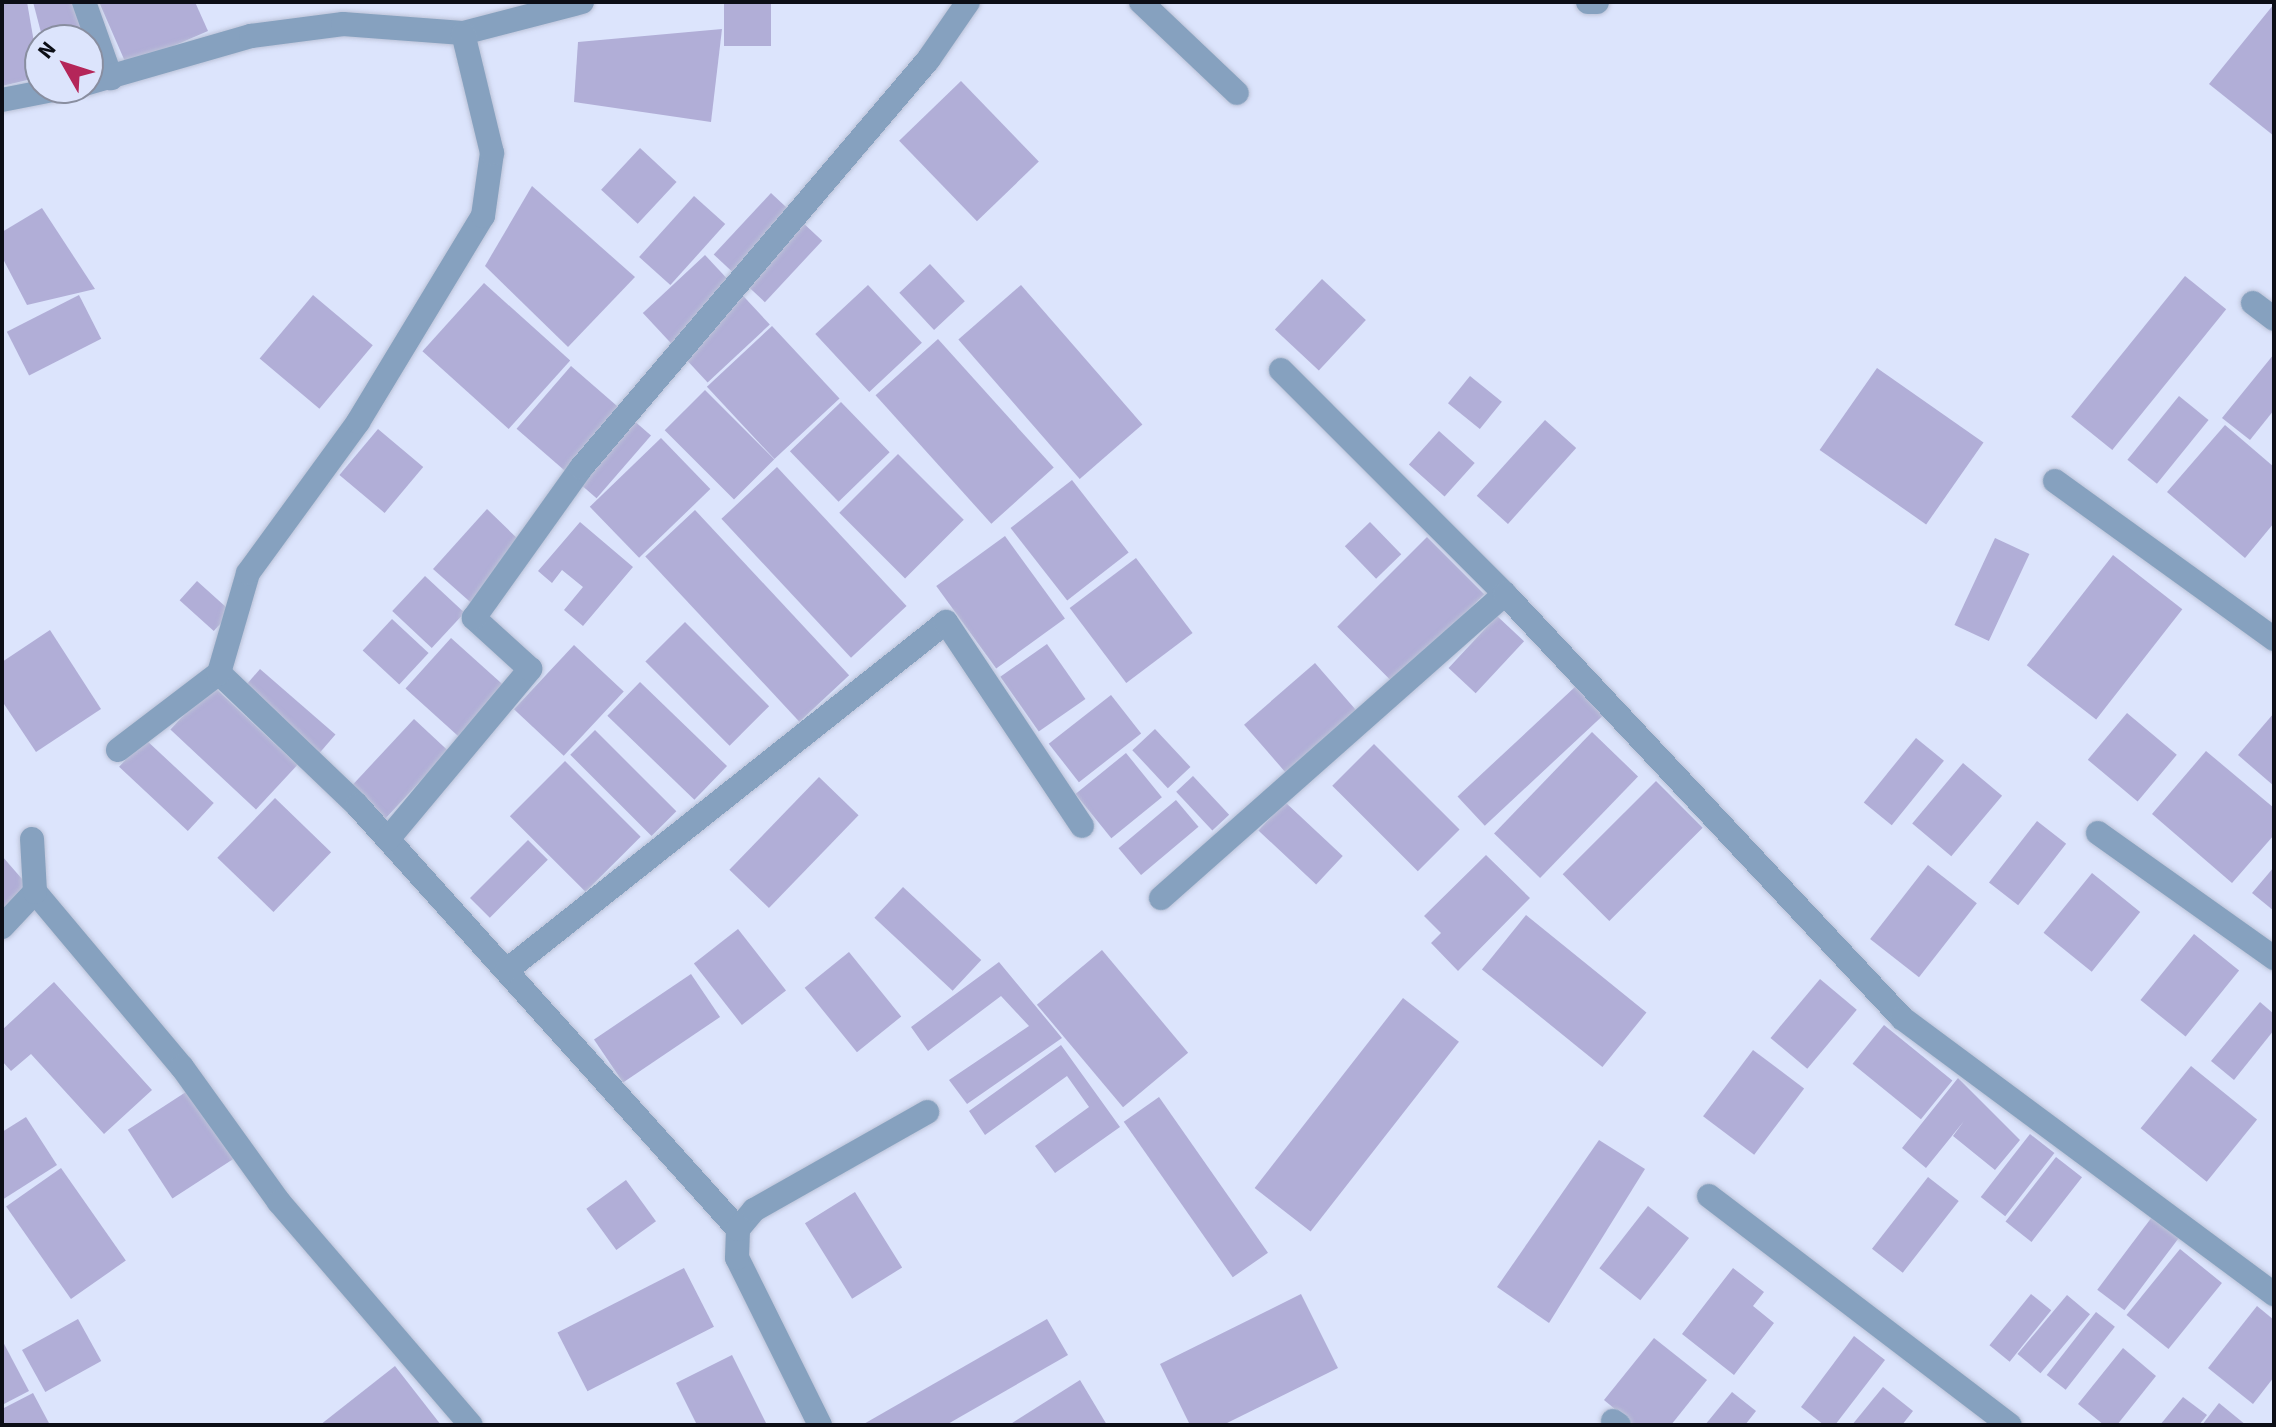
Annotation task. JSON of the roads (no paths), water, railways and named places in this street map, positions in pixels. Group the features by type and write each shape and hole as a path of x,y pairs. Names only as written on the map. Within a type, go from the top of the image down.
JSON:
{"street":[{"path":"84,2 88,24"},
{"path":"104,80 292,30 390,24 463,33 582,2"},
{"path":"388,839 530,669 474,618 581,468 919,72 968,2"},
{"path":"1141,2 1237,93"},
{"path":"1588,2 1597,2"},
{"path":"118,750 219,673 248,573 358,422 483,216 492,153 463,33"},
{"path":"2,100 24,96"},
{"path":"2253,303 2274,319"},
{"path":"1281,370 1505,594 1902,1018 2274,1294"},
{"path":"2055,481 2274,639"},
{"path":"1161,898 1505,594"},
{"path":"507,970 946,622 1082,826"},
{"path":"219,673 388,839 738,1229"},
{"path":"2098,833 2274,958"},
{"path":"32,839 35,892 182,1067 279,1202 471,1425"},
{"path":"2,927 35,892"},
{"path":"820,1425 737,1258 738,1229 754,1210 927,1112"},
{"path":"1709,1196 2010,1425"}]}
